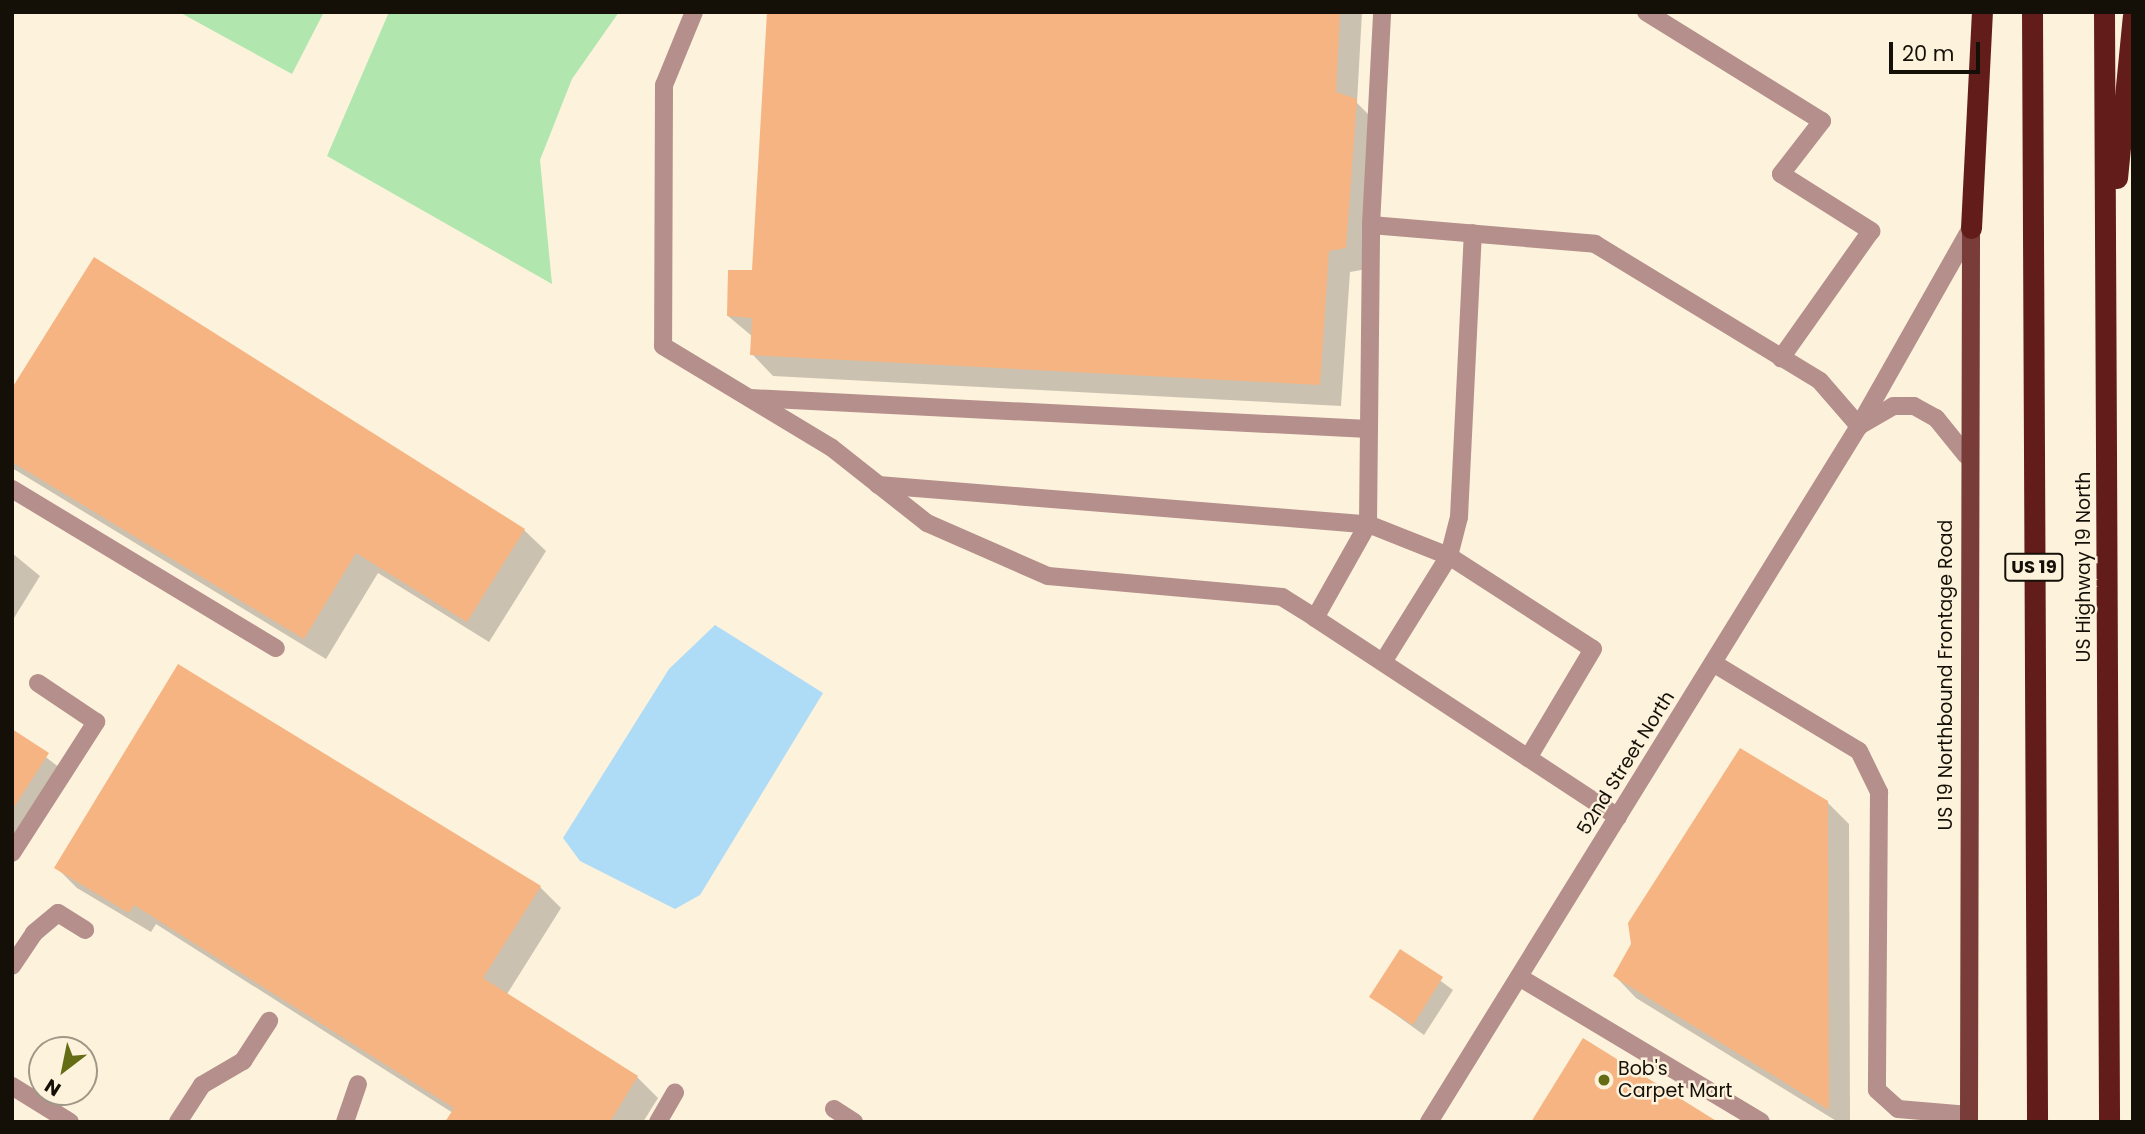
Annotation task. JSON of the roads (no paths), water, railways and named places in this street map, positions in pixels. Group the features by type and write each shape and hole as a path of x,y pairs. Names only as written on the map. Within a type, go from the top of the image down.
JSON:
{"highway":[{"path":"1971,228 1982,12"},
{"name":"US 19","path":"2032,12 2037,1122"},
{"name":"US Highway 19 North","path":"2104,12 2109,1122"},
{"path":"2106,291 2133,16"}],"main road":[{"name":"US 19 Northbound Frontage Road","path":"1969,1118 1966,455 1971,228"}],"street":[{"path":"694,12 664,85 663,346 748,398 878,485 927,523 1048,576 1282,597 1618,817"},
{"path":"1315,618 1367,524 1371,225 1382,12"},
{"path":"1646,12 1822,121 1781,174 1871,231 1781,358"},
{"path":"1371,225 1595,244 1820,381 1859,426"},
{"name":"52nd Street North","path":"1429,1122 1859,426 1971,228"},
{"path":"1383,662 1449,556 1459,517 1473,233"},
{"path":"748,398 1368,429"},
{"name":"52nd Street North","path":"1859,426 1893,406 1914,406 1936,418 1966,455"},
{"path":"878,485 1367,524 1449,556 1593,649 1528,758"},
{"path":"12,489 276,648"},
{"path":"1713,663 1859,751 1879,792 1877,1090 1898,1109 1969,1118"},
{"path":"12,853 96,722 38,683"},
{"path":"12,965 34,933 58,914 85,930"},
{"path":"1519,977 1761,1122"},
{"path":"178,1122 202,1085 243,1061 269,1021"},
{"path":"345,1122 358,1084"},
{"path":"12,1086 70,1122"},
{"path":"658,1122 676,1093"},
{"path":"834,1109 854,1122"}],"water":[{"path":"715,625 823,693 700,895 675,909 580,861 563,838 669,669"}],"place":[{"name":"Bob's Carpet Mart","path":"1604,1080"}]}
